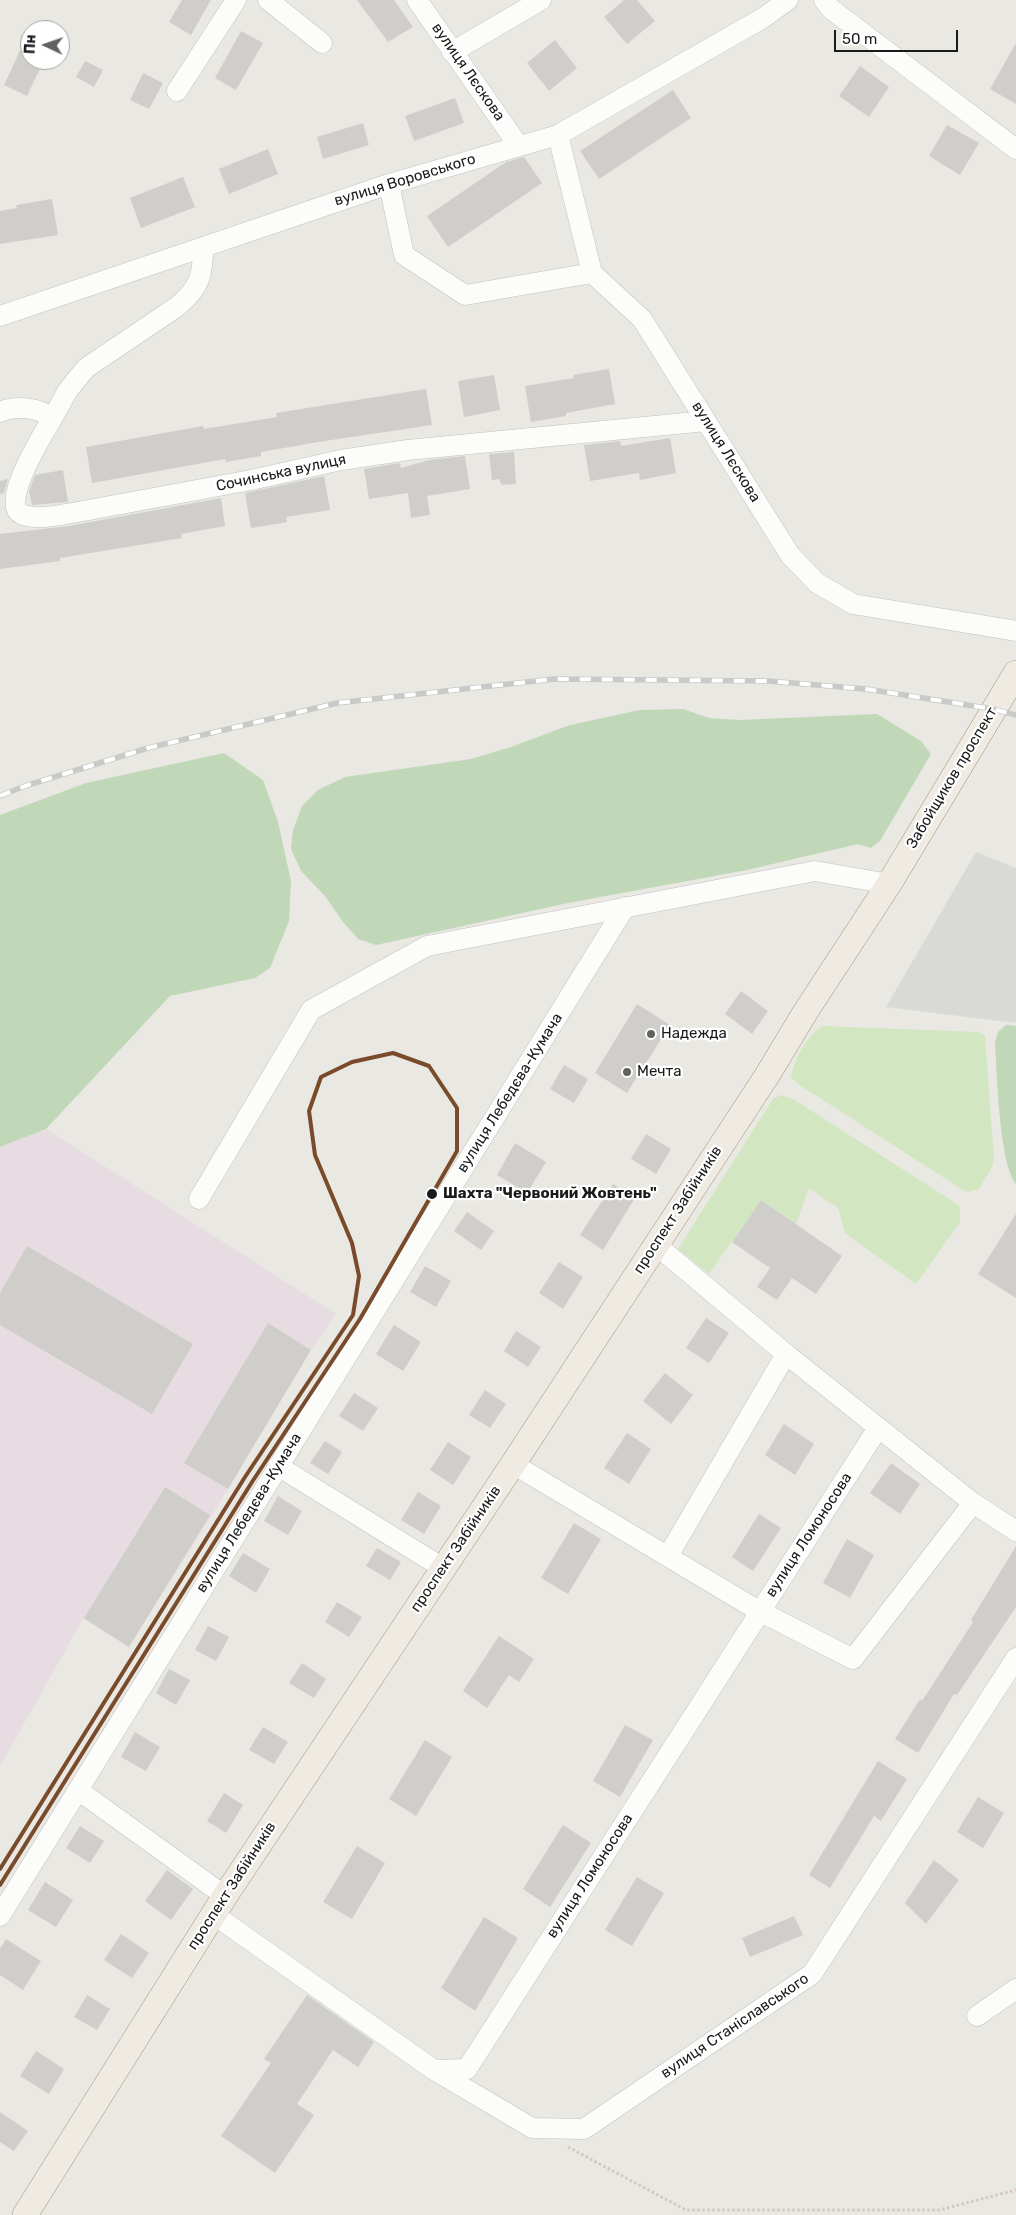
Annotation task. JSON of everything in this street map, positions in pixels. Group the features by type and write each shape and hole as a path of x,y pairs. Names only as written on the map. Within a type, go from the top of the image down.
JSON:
{"main road":[{"name":"Забойщиков проспект","path":"889,884 1016,672"},
{"name":"проспект Забійників","path":"25,2215 219,1905 513,1464 655,1244 768,1074 806,1011 889,884"}],"street":[{"path":"177,91 236,0"},
{"path":"268,0 322,43"},
{"name":"вулиця Лєскова","path":"417,0 518,145"},
{"path":"452,52 541,0"},
{"name":"вулиця Воровського","path":"0,316 389,184 518,145 558,135 763,18 788,0"},
{"path":"824,0 831,9 1016,149"},
{"path":"389,184 404,255 465,294 592,273 558,135"},
{"name":"Сочинська вулиця","path":"203,246 203,265 200,281 191,295 178,306 86,368 68,390 32,455 13,496 13,505 22,514 44,517 67,514 251,480 341,460 408,450 706,421"},
{"name":"вулиця Лєскова","path":"592,273 642,319 790,555 817,583 853,604 1016,631"},
{"path":"0,412 7,409 34,410 47,413 52,419"},
{"path":"199,1199 311,1010 427,946 816,871 889,884"},
{"name":"вулиця Лебедєва-Кумача","path":"0,1916 625,907"},
{"path":"655,1244 878,1428 973,1502 1016,1531"},
{"path":"668,1556 786,1354"},
{"name":"вулиця Ломоносова","path":"434,2070 467,2069 878,1428"},
{"path":"513,1464 759,1611 853,1659 973,1502"},
{"path":"278,1466 443,1568"},
{"name":"вулиця Станіславського","path":"434,2070 532,2128 584,2129 812,1974 1016,1658"},
{"path":"78,1790 219,1905 434,2070"},
{"path":"977,2016 1016,1989"}],"path":[{"path":"567,2146 686,2210 939,2210 1016,2190"}],"shaded area":[{"path":"976,852 1016,868 1016,1023 886,1007"},
{"path":"46,1129 336,1314 311,1350 228,1489 129,1647 83,1619 0,1766 0,1147"}],"green space":[{"path":"683,709 709,718 740,720 877,714 921,741 931,754 880,841 871,848 858,844 747,870 568,903 376,945 358,939 343,922 325,896 301,871 291,849 293,830 302,806 318,790 345,777 471,759 511,747 570,725 640,710"},
{"path":"224,753 263,780 278,822 291,881 289,921 270,968 255,978 170,996 46,1129 0,1147 0,815 86,783"},
{"path":"1006,1025 1016,1026 1016,1184 1010,1173 1002,1138 997,1074 995,1042 998,1032"},
{"path":"822,1026 979,1032 985,1036 994,1158 992,1167 979,1189 968,1192 960,1188 798,1084 791,1077 802,1048 816,1030"},
{"path":"781,1095 793,1099 960,1207 960,1222 916,1284 845,1233 838,1208 809,1188 796,1224 761,1200 709,1274 678,1249 773,1099"}],"building":[{"path":"182,0 211,0 191,35 169,22"},
{"path":"357,0 394,0 413,27 388,42"},
{"path":"624,0 637,0 655,21 627,44 604,17"},
{"path":"241,31 263,43 236,90 215,78"},
{"path":"555,40 577,68 549,91 527,63"},
{"path":"1016,43 1016,104 990,89"},
{"path":"20,51 20,70 39,70 27,96 4,85"},
{"path":"85,61 103,70 94,87 76,77"},
{"path":"860,66 889,87 869,117 839,96"},
{"path":"143,73 163,83 149,109 130,100"},
{"path":"673,90 691,118 599,179 580,151"},
{"path":"455,98 464,123 414,141 405,116"},
{"path":"363,123 369,145 323,159 317,137"},
{"path":"947,125 979,143 960,175 929,156"},
{"path":"268,149 278,174 229,194 219,169"},
{"path":"524,157 542,183 448,247 427,216 506,162"},
{"path":"183,177 195,207 141,228 130,198"},
{"path":"52,199 58,235 0,244 0,211 17,208 16,205"},
{"path":"609,369 615,404 531,422 525,386 574,378 573,375"},
{"path":"494,375 500,410 464,417 458,381"},
{"path":"426,389 432,425 318,442 261,452 261,456 226,462 225,459 92,483 86,447 203,426 204,429 277,417 276,413"},
{"path":"670,438 676,473 640,480 639,473 590,481 584,445 620,441 621,446"},
{"path":"514,452 516,484 502,485 499,479 492,480 489,454"},
{"path":"465,456 470,489 427,496 430,515 411,518 408,493 369,499 364,469 400,463 401,468 429,460"},
{"path":"63,470 68,502 32,505 29,491 35,475"},
{"path":"324,476 330,510 286,517 287,522 251,528 245,493"},
{"path":"8,479 4,493 0,494 0,481"},
{"path":"221,498 225,526 181,534 182,538 60,558 60,561 0,569 0,534 69,526"},
{"path":"741,991 768,1011 752,1034 725,1014"},
{"path":"637,1004 670,1025 627,1093 595,1073"},
{"path":"564,1065 588,1079 574,1103 550,1089"},
{"path":"646,1134 671,1149 656,1174 631,1159"},
{"path":"515,1143 546,1162 527,1193 497,1175"},
{"path":"613,1184 635,1198 603,1250 580,1235"},
{"path":"761,1200 842,1256 816,1294 792,1278 777,1300 757,1287 770,1268 732,1242"},
{"path":"467,1212 494,1231 481,1250 454,1231"},
{"path":"1016,1214 1016,1298 978,1274"},
{"path":"27,1246 193,1344 152,1414 0,1325 0,1293"},
{"path":"559,1262 583,1277 563,1309 539,1293"},
{"path":"425,1266 451,1281 436,1307 410,1292"},
{"path":"706,1318 729,1333 709,1363 686,1348"},
{"path":"268,1323 311,1350 228,1489 184,1463"},
{"path":"394,1325 421,1342 403,1371 376,1354"},
{"path":"516,1331 541,1347 528,1367 504,1351"},
{"path":"665,1373 693,1395 671,1424 643,1401"},
{"path":"485,1390 506,1404 490,1428 469,1415"},
{"path":"354,1393 378,1408 363,1431 339,1416"},
{"path":"784,1424 814,1444 795,1475 765,1455"},
{"path":"627,1433 651,1449 629,1484 604,1468"},
{"path":"325,1441 342,1452 328,1474 310,1463"},
{"path":"448,1442 471,1457 453,1485 430,1470"},
{"path":"891,1463 920,1484 900,1514 870,1493"},
{"path":"165,1487 210,1515 129,1647 84,1618"},
{"path":"418,1492 441,1506 424,1534 401,1520"},
{"path":"278,1496 302,1511 288,1535 264,1521"},
{"path":"759,1514 781,1528 753,1571 732,1557"},
{"path":"574,1523 601,1539 568,1594 541,1578"},
{"path":"847,1539 874,1555 850,1598 823,1583"},
{"path":"1016,1546 1016,1607 957,1695 954,1694 918,1753 895,1739 973,1622 971,1620"},
{"path":"377,1548 401,1562 390,1580 366,1566"},
{"path":"243,1553 270,1569 256,1593 229,1576"},
{"path":"337,1602 362,1617 349,1637 325,1622"},
{"path":"208,1626 229,1637 216,1661 195,1650"},
{"path":"499,1636 534,1659 519,1682 509,1675 487,1708 463,1691"},
{"path":"302,1663 326,1679 314,1698 289,1683"},
{"path":"169,1669 190,1680 176,1705 156,1693"},
{"path":"625,1725 653,1740 620,1797 593,1781"},
{"path":"263,1727 288,1742 274,1764 249,1750"},
{"path":"135,1732 160,1747 146,1771 121,1757"},
{"path":"425,1740 452,1757 416,1816 389,1799"},
{"path":"878,1761 907,1779 881,1821 874,1816 830,1888 809,1875"},
{"path":"224,1793 243,1805 226,1833 207,1821"},
{"path":"978,1797 1004,1813 983,1848 957,1832"},
{"path":"563,1825 591,1843 550,1907 523,1889"},
{"path":"80,1826 104,1841 90,1863 66,1848"},
{"path":"357,1846 385,1863 352,1919 323,1902"},
{"path":"934,1860 959,1880 926,1924 905,1903"},
{"path":"167,1870 193,1889 171,1920 145,1901"},
{"path":"637,1877 664,1893 632,1946 605,1930"},
{"path":"45,1882 73,1900 56,1927 28,1910"},
{"path":"794,1916 803,1935 750,1957 742,1938"},
{"path":"484,1917 518,1938 475,2011 441,1988"},
{"path":"121,1934 149,1953 132,1978 104,1960"},
{"path":"6,1939 41,1961 23,1990 0,1975 0,1949"},
{"path":"87,1995 110,2009 97,2030 74,2017"},
{"path":"307,1995 374,2042 358,2067 333,2050 297,2104 314,2115 275,2173 221,2136 271,2063 264,2059"},
{"path":"36,2051 64,2069 49,2094 20,2076"},
{"path":"0,2112 28,2131 14,2151 0,2142"}],"railway":[{"path":"0,796 25,786 148,748 337,703 554,679 768,681 866,689 993,709 1016,715"}],"transit line":[{"path":"0,1869 245,1477 353,1315 359,1276 352,1243 315,1155 309,1111 321,1077 352,1062 393,1053 429,1066 457,1108 457,1151 360,1319 252,1482 0,1885"}],"place":[{"name":"Надежда","path":"651,1034"},
{"name":"Мечта","path":"627,1072"},
{"name":"Шахта \"Червоний Жовтень\"","path":"432,1194"}]}
